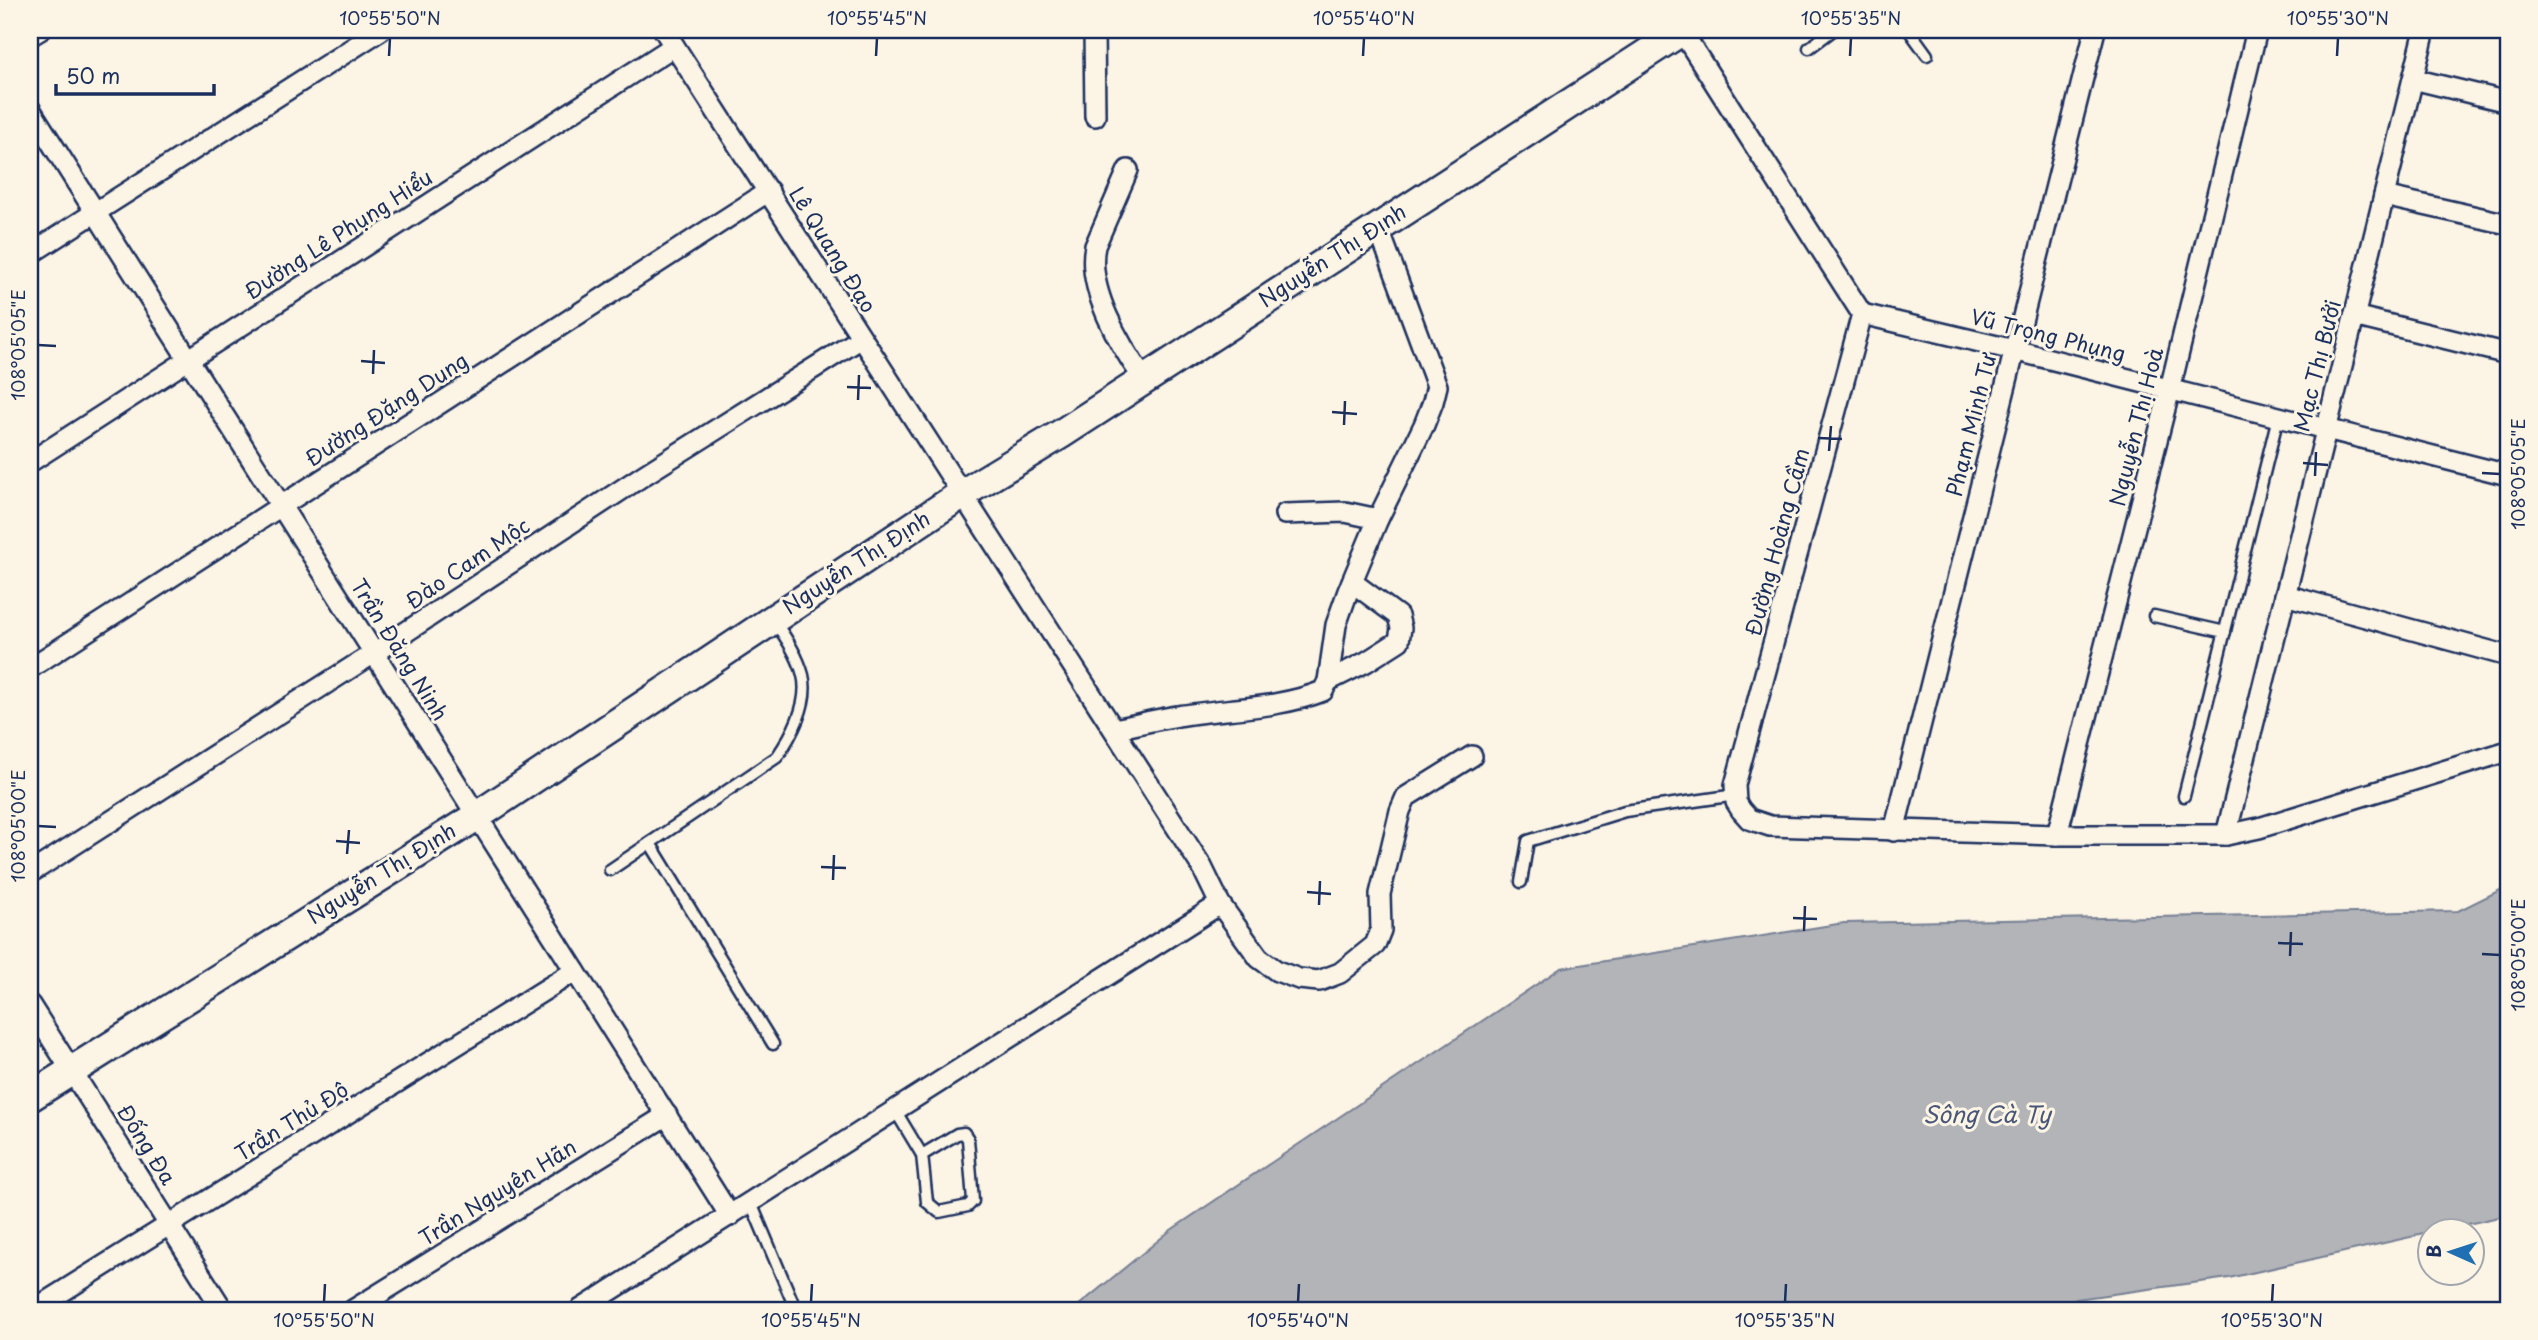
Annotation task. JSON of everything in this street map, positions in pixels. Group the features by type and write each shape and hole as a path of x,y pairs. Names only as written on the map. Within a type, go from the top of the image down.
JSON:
{"street":[{"path":"30,36 40,30"},
{"path":"30,254 381,30"},
{"path":"1094,30 1095,116"},
{"path":"1682,30 1862,314"},
{"name":"Nguyễn Thị Định","path":"30,1097 477,816 962,494 1061,434 1682,30"},
{"name":"Phạm Minh Tư","path":"1894,831 2095,30"},
{"name":"Nguyễn Thị Hoà","path":"2057,835 2170,389 2257,30"},
{"name":"Mạc Thị Bưởi","path":"2226,835 2425,30"},
{"name":"Lê Quang Đạo","path":"669,38 1202,867 1220,904 1259,958 1277,971 1299,979 1319,981 1339,973 1375,945 1381,930 1380,894 1398,817 1406,797 1472,756"},
{"name":"Đường Lê Phụng Hiểu","path":"30,463 669,38"},
{"path":"2413,79 2508,102"},
{"name":"Trần Đăng Ninh","path":"30,109 730,1216"},
{"path":"1128,170 1095,246 1093,257 1101,297 1112,326 1144,379"},
{"name":"Đường Đặng Dung","path":"30,668 769,191"},
{"path":"2384,196 2508,224"},
{"path":"1114,730 1177,716 1323,691 1328,681 1336,625 1352,582 1378,519 1424,425 1437,386 1378,228"},
{"name":"Vũ Trọng Phụng","path":"1862,314 2508,475"},
{"name":"Đường Hoàng Cầm","path":"1736,795 1735,785 1862,314"},
{"path":"2354,316 2508,354"},
{"name":"Đào Cam Mộc","path":"30,873 860,338"},
{"path":"1285,514 1336,511 1378,519"},
{"path":"1328,681 1399,641 1401,628 1398,616 1352,582"},
{"path":"2285,595 2508,656"},
{"path":"1736,795 1736,802 1749,819 1770,826 2057,835 2226,835 2259,828 2508,751"},
{"path":"580,1310 1220,904"},
{"name":"Trần Thủ Độ","path":"33,1310 575,971"},
{"name":"Đống Đa","path":"30,1004 223,1310"},
{"name":"Trần Nguyên Hãn","path":"352,1310 667,1115"}],"lane":[{"path":"1809,48 1833,30"},
{"path":"1909,30 1927,55"},
{"path":"2184,796 2278,417"},
{"path":"2154,616 2225,632"},
{"path":"610,870 777,757 791,735 801,707 804,678 796,655 773,618"},
{"path":"1521,882 1528,841 1625,811 1736,795"},
{"path":"650,843 774,1044"},
{"path":"895,1110 922,1155 927,1202 932,1208 939,1212 968,1206 974,1201 968,1139 964,1133 957,1134 922,1155"},
{"path":"751,1203 796,1310"}],"water":[{"name":"Sông Cà Ty","path":"2508,886 2508,1215 2486,1220 2416,1218 2416,1236 2229,1278 1996,1310 1073,1310 1171,1230 1561,968 1844,923 2458,911"}]}
